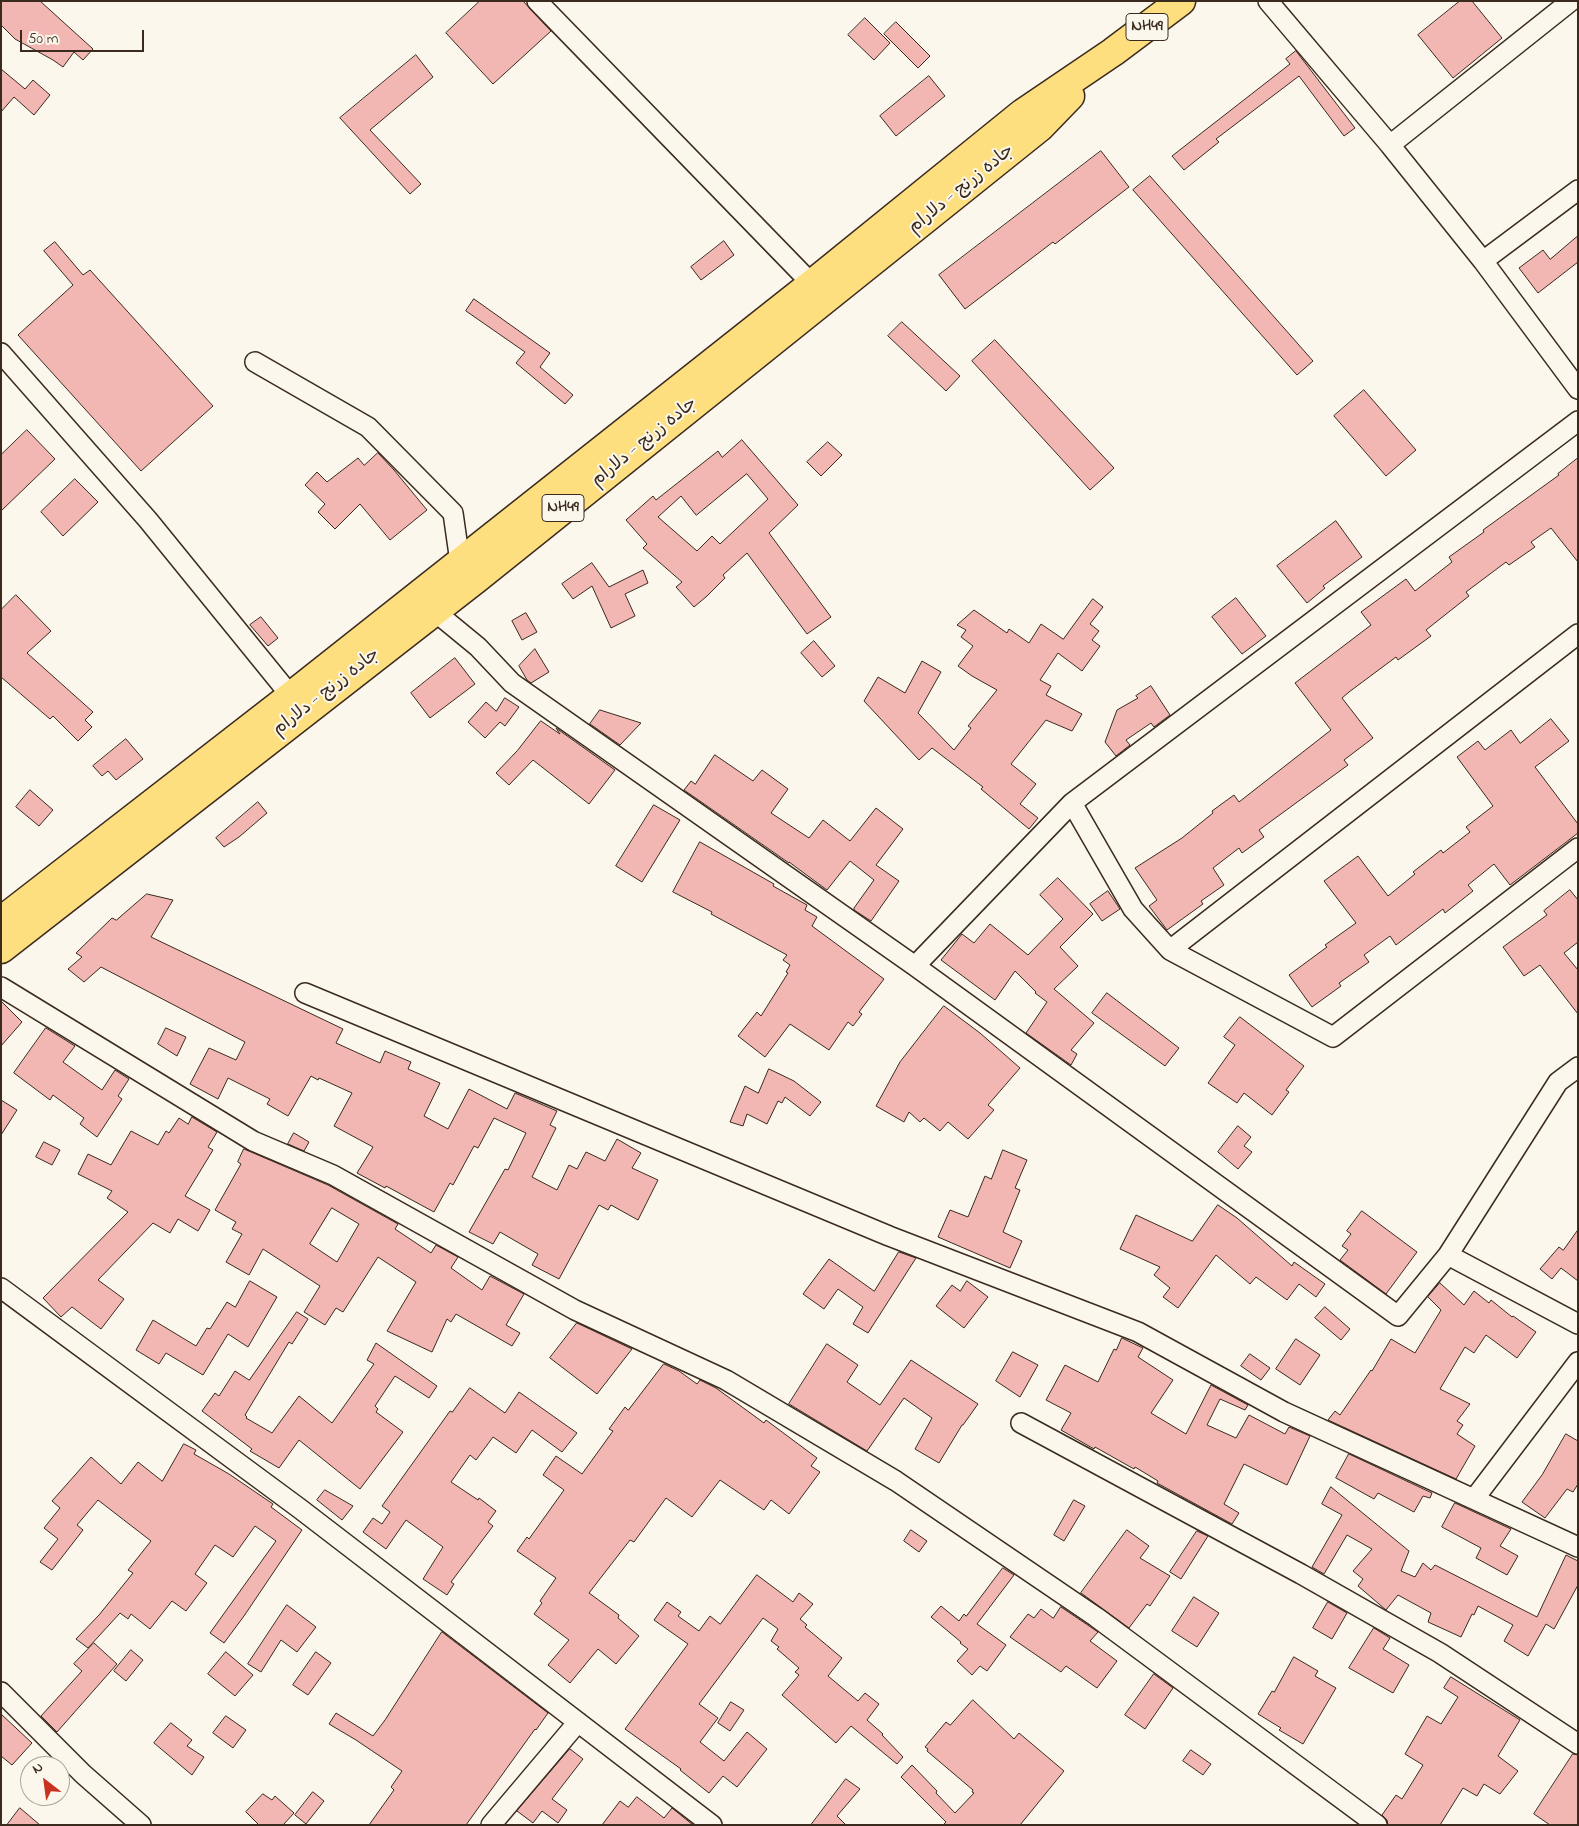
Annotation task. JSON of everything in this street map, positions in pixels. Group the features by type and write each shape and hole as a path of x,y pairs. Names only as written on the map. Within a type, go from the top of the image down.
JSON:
{"highway":[{"name":"جاده زرنج - دلارام","path":"1,949 433,610 468,570 812,284 1023,113 1113,52 1181,1"},
{"name":"جاده زرنج - دلارام","path":"1,921 291,696 468,570 1040,127 1113,52"}],"street":[{"path":"537,1 812,284"},
{"path":"1268,1 1390,144 1483,261 1578,389"},
{"path":"1390,144 1570,1"},
{"path":"1483,261 1578,190"},
{"path":"1,353 148,520 291,696"},
{"path":"255,362 368,428 453,514 468,570"},
{"path":"915,966 1072,802 1578,421"},
{"path":"433,610 478,647 512,682 915,966 1398,1316 1448,1255 1558,1082 1578,1067"},
{"path":"1170,950 1578,634"},
{"path":"1072,802 1133,909 1170,950 1333,1036 1578,848"},
{"path":"1,987 253,1141 333,1175 575,1310 726,1380 896,1481 1096,1617 1377,1825"},
{"path":"305,993 889,1236 1138,1332 1284,1412 1578,1547"},
{"path":"1448,1255 1578,1324"},
{"path":"1,1288 299,1508 712,1825"},
{"path":"1474,1499 1578,1362"},
{"path":"1021,1423 1301,1574 1440,1653 1578,1744"},
{"path":"1,1692 84,1774 140,1825"},
{"path":"490,1825 578,1722"}],"building":[{"path":"1,1 40,1 93,49 83,60 74,52 63,67 15,39 1,25"},
{"path":"480,1 523,1 551,31 493,84 446,33"},
{"path":"1460,1 1472,1 1502,38 1453,78 1418,35"},
{"path":"865,18 890,43 874,60 848,35"},
{"path":"896,22 930,56 918,68 884,34"},
{"path":"1296,51 1355,128 1344,136 1299,76 1216,139 1219,142 1184,170 1172,156 1290,64 1286,59"},
{"path":"416,55 433,77 370,130 421,184 410,194 340,118"},
{"path":"1,69 25,89 33,80 50,95 34,115 14,97 1,112"},
{"path":"929,76 945,96 896,136 880,116"},
{"path":"1101,151 1129,187 1055,244 1053,242 965,309 939,275"},
{"path":"1150,176 1313,361 1297,375 1133,190"},
{"path":"1578,236 1578,262 1538,293 1519,268 1543,250 1550,259"},
{"path":"724,241 734,255 701,280 691,267"},
{"path":"55,242 83,275 90,270 213,406 141,471 18,335 73,285 44,251"},
{"path":"474,299 550,353 540,367 573,395 565,404 516,363 525,352 466,311"},
{"path":"902,322 960,376 946,391 888,336"},
{"path":"995,340 1114,468 1090,490 972,361"},
{"path":"1364,390 1416,450 1386,476 1334,416"},
{"path":"27,430 55,459 1,511 1,455"},
{"path":"742,440 798,505 769,533 831,617 807,634 747,553 723,575 725,578 694,607 676,587 682,582 643,548 647,544 626,520 653,496 656,500 718,451 722,457","holes":["747,474 768,499 720,544 712,536 697,551 658,517 681,496 696,515"]},
{"path":"828,442 842,455 821,476 807,462"},
{"path":"378,453 427,510 390,540 360,504 335,529 318,512 325,504 305,485 317,472 327,482 358,458 364,465"},
{"path":"1578,458 1578,562 1551,528 1531,542 1535,547 1509,565 1506,562 1466,592 1469,596 1426,630 1431,636 1398,660 1396,657 1342,698 1373,738 1344,760 1348,765 1259,830 1264,837 1242,853 1239,848 1213,868 1224,885 1201,901 1203,904 1167,930 1149,906 1157,900 1135,868 1182,838 1213,813 1212,811 1234,795 1239,802 1331,730 1295,683 1371,625 1361,612 1406,579 1415,591 1452,562 1449,557 1559,475"},
{"path":"75,479 98,502 63,536 41,512"},
{"path":"1336,521 1362,557 1323,586 1325,588 1307,603 1277,566"},
{"path":"592,563 609,587 643,570 648,583 625,594 635,616 611,628 592,586 573,599 562,584"},
{"path":"16,595 51,631 27,653 93,712 85,720 92,727 78,741 53,716 50,719 1,677 1,610"},
{"path":"1236,598 1266,636 1242,654 1212,617"},
{"path":"1093,599 1103,607 1090,624 1099,631 1092,640 1100,646 1082,671 1058,653 1040,680 1051,686 1046,695 1082,714 1072,731 1046,720 1011,764 1036,784 1020,804 1038,818 1029,829 981,789 983,787 932,748 919,760 864,701 878,677 905,693 922,661 941,672 918,713 954,750 971,728 968,726 997,690 958,666 973,646 961,637 966,630 957,625 974,610 1007,633 1009,629 1029,643 1041,624 1063,639"},
{"path":"526,613 537,632 522,640 512,621"},
{"path":"261,617 278,638 268,646 250,625"},
{"path":"814,641 835,666 822,677 801,653"},
{"path":"535,649 549,672 531,683 527,680 519,666"},
{"path":"455,658 475,684 430,718 411,693"},
{"path":"1151,686 1170,715 1154,727 1151,723 1126,740 1130,745 1116,756 1105,742 1117,710 1138,698 1136,696"},
{"path":"505,698 519,707 505,726 500,722 485,738 468,722 486,702 496,711"},
{"path":"600,710 641,723 620,745 590,724"},
{"path":"1551,719 1569,741 1535,767 1578,824 1578,833 1510,885 1494,864 1468,885 1473,891 1445,913 1443,909 1396,945 1390,936 1364,955 1369,962 1339,983 1341,986 1312,1007 1289,975 1327,947 1325,945 1356,923 1324,881 1358,856 1388,896 1415,874 1413,872 1441,850 1443,853 1470,832 1466,827 1493,806 1457,757 1478,741 1485,750 1511,730 1520,743"},
{"path":"541,721 560,734 556,728 615,770 589,804 533,760 509,785 496,773"},
{"path":"126,739 143,759 116,780 108,771 102,776 93,766"},
{"path":"715,755 753,781 762,770 788,789 771,813 809,838 823,820 850,841 876,808 903,829 876,865 899,881 871,921 854,910 854,908 874,880 850,861 827,890 684,790 691,781 695,784"},
{"path":"30,790 53,810 39,826 16,807"},
{"path":"258,802 267,813 224,847 216,838"},
{"path":"654,805 680,820 642,882 616,866"},
{"path":"700,842 807,905 805,910 817,917 812,926 884,979 859,1012 862,1014 853,1026 848,1022 829,1050 790,1024 765,1057 738,1036 757,1012 761,1016 788,973 786,972 790,965 783,960 787,955 673,892"},
{"path":"1058,878 1093,914 1060,947 1078,966 1054,989 1094,1023 1071,1050 1077,1054 1071,1065 1026,1033 1047,1002 1035,993 1015,971 995,1000 941,960 962,934 974,943 990,924 1028,955 1063,919 1040,895"},
{"path":"1570,890 1578,900 1578,942 1564,953 1578,970 1578,1014 1540,965 1524,976 1503,947 1547,915 1544,911"},
{"path":"1108,891 1120,909 1102,921 1090,904"},
{"path":"147,894 173,900 151,937 343,1029 336,1043 380,1063 385,1051 411,1062 408,1069 440,1083 424,1116 448,1129 469,1089 507,1109 515,1093 557,1111 550,1125 556,1128 532,1177 557,1190 569,1165 577,1169 586,1152 605,1161 617,1139 641,1153 632,1168 658,1180 638,1220 611,1205 608,1210 599,1205 559,1279 532,1265 538,1254 500,1232 493,1244 469,1232 505,1169 508,1170 526,1133 494,1118 478,1148 474,1146 453,1185 450,1183 434,1212 386,1186 385,1188 357,1173 373,1147 334,1126 352,1093 311,1076 288,1116 267,1104 270,1099 228,1078 218,1099 190,1084 209,1048 236,1060 245,1042 101,967 84,982 68,969 82,957 76,953 112,918 116,920"},
{"path":"1107,993 1179,1048 1165,1066 1092,1013"},
{"path":"1,1001 22,1022 1,1046"},
{"path":"944,1006 980,1033 1020,1068 988,1105 994,1110 968,1139 948,1122 940,1131 924,1118 920,1122 909,1112 904,1122 876,1106 900,1062"},
{"path":"1240,1017 1304,1066 1286,1090 1289,1092 1272,1115 1244,1093 1237,1103 1208,1083 1235,1045 1224,1037"},
{"path":"46,1028 75,1046 63,1062 102,1090 115,1070 129,1079 118,1096 122,1099 97,1137 80,1124 84,1118 53,1095 50,1100 14,1073"},
{"path":"166,1028 186,1037 177,1056 158,1044"},
{"path":"769,1069 794,1081 821,1102 810,1116 785,1097 782,1103 778,1101 767,1124 747,1114 743,1126 730,1122 745,1086 758,1093"},
{"path":"1,1100 17,1110 1,1135"},
{"path":"192,1117 217,1132 208,1147 213,1150 185,1196 210,1210 198,1231 178,1219 170,1233 153,1223 98,1280 124,1299 101,1329 72,1307 61,1317 43,1298 128,1212 107,1198 112,1191 78,1174 88,1154 111,1165 131,1131 158,1145 166,1131 169,1133 179,1118 188,1124"},
{"path":"1238,1126 1251,1137 1244,1146 1252,1152 1238,1169 1218,1152"},
{"path":"294,1133 309,1142 304,1151 288,1144"},
{"path":"44,1142 60,1150 52,1165 36,1157"},
{"path":"244,1149 328,1185 398,1224 395,1229 431,1253 436,1245 458,1257 451,1268 482,1290 490,1276 524,1294 506,1325 520,1333 512,1346 456,1314 451,1322 447,1319 432,1352 387,1331 416,1282 378,1257 343,1312 336,1308 325,1325 304,1312 320,1286 263,1249 249,1275 226,1262 242,1234 232,1229 236,1222 215,1210 241,1164 238,1162","holes":["332,1208 359,1224 337,1262 310,1244"]},
{"path":"1003,1150 1027,1160 1015,1188 1020,1190 1003,1232 1022,1241 1010,1268 938,1237 950,1210 968,1217 985,1176 991,1179"},
{"path":"1218,1205 1237,1218 1292,1266 1294,1262 1325,1284 1316,1297 1299,1284 1287,1300 1256,1277 1250,1284 1216,1255 1178,1308 1163,1297 1170,1288 1154,1275 1160,1267 1120,1249 1136,1215 1192,1241"},
{"path":"1362,1211 1417,1252 1386,1294 1340,1260 1348,1250 1342,1246 1351,1234 1347,1231"},
{"path":"1578,1230 1578,1281 1561,1268 1552,1279 1540,1269 1559,1247 1563,1250"},
{"path":"899,1252 916,1258 868,1333 853,1324 863,1307 838,1289 824,1309 803,1294 829,1259 874,1291"},
{"path":"250,1281 277,1297 248,1347 228,1334 203,1375 166,1353 159,1364 136,1350 153,1320 196,1346 207,1328 210,1329 227,1302 235,1307"},
{"path":"967,1281 988,1297 964,1328 936,1306 952,1285 960,1291"},
{"path":"1440,1283 1464,1305 1474,1291 1489,1303 1491,1300 1512,1317 1536,1332 1517,1358 1486,1335 1474,1353 1465,1347 1440,1389 1470,1404 1457,1421 1463,1425 1457,1434 1475,1446 1456,1479 1328,1420 1335,1411 1340,1415 1372,1371 1391,1339 1415,1353 1441,1310 1428,1297"},
{"path":"1325,1307 1350,1329 1341,1340 1315,1318"},
{"path":"297,1312 308,1319 292,1344 289,1342 245,1415 246,1418 272,1433 299,1396 332,1423 374,1364 367,1360 376,1343 437,1386 429,1398 395,1376 375,1406 378,1409 376,1412 403,1432 360,1489 299,1440 279,1468 250,1451 252,1449 202,1411 215,1393 219,1396 235,1371 249,1380"},
{"path":"577,1323 632,1349 597,1394 550,1358"},
{"path":"1122,1338 1143,1348 1138,1357 1173,1380 1151,1413 1186,1434 1211,1385 1248,1405 1245,1410 1220,1399 1207,1425 1236,1438 1249,1415 1285,1434 1289,1427 1310,1436 1287,1485 1244,1464 1224,1504 1239,1513 1232,1524 1157,1483 1158,1481 1135,1467 1134,1469 1095,1447 1094,1449 1061,1430 1071,1413 1046,1400 1065,1365 1098,1382 1114,1349 1116,1350"},
{"path":"1296,1339 1320,1355 1300,1385 1276,1369"},
{"path":"827,1344 858,1365 847,1382 880,1405 911,1360 978,1404 962,1425 939,1463 915,1449 932,1418 904,1398 867,1451 789,1404"},
{"path":"1013,1352 1038,1365 1020,1397 996,1381"},
{"path":"1250,1354 1270,1368 1261,1380 1241,1366"},
{"path":"664,1364 679,1371 697,1384 700,1380 716,1388 764,1423 766,1420 817,1458 811,1466 820,1472 789,1514 771,1500 764,1510 720,1480 692,1517 666,1498 634,1542 630,1540 589,1593 619,1615 618,1618 639,1636 616,1664 598,1649 570,1683 548,1665 569,1640 534,1614 542,1603 540,1601 556,1578 517,1551 527,1537 529,1539 564,1490 543,1475 556,1456 582,1474 613,1431 609,1429 625,1407 628,1410"},
{"path":"470,1388 505,1413 519,1392 577,1433 562,1452 532,1430 516,1453 493,1437 476,1460 470,1455 451,1482 478,1500 479,1498 496,1511 488,1522 493,1526 451,1582 454,1584 447,1595 423,1579 443,1547 406,1520 386,1549 363,1532 373,1518 382,1524 390,1512 382,1506 450,1411 452,1412"},
{"path":"1566,1434 1578,1441 1578,1484 1573,1492 1567,1489 1545,1518 1522,1502 1542,1475"},
{"path":"184,1444 196,1450 194,1454 229,1474 273,1504 271,1507 302,1530 224,1643 210,1633 276,1541 255,1526 233,1557 215,1545 195,1574 207,1583 186,1611 172,1601 150,1629 131,1614 128,1619 120,1613 88,1648 76,1639 99,1615 133,1573 128,1570 151,1541 98,1500 77,1525 83,1530 52,1570 40,1562 58,1539 44,1528 60,1508 52,1501 91,1457 121,1484 138,1462 162,1481"},
{"path":"1349,1454 1432,1493 1430,1498 1423,1496 1414,1512 1378,1493 1374,1499 1336,1478"},
{"path":"1331,1487 1409,1551 1401,1571 1415,1577 1423,1563 1431,1570 1435,1565 1537,1617 1566,1555 1578,1561 1578,1585 1554,1629 1546,1624 1528,1656 1504,1641 1513,1625 1478,1606 1461,1637 1428,1622 1431,1613 1398,1595 1386,1610 1358,1586 1363,1579 1353,1571 1372,1549 1347,1535 1324,1574 1312,1567 1342,1515 1322,1504"},
{"path":"325,1490 353,1506 342,1520 317,1500"},
{"path":"1074,1500 1085,1506 1064,1541 1054,1535"},
{"path":"1455,1503 1511,1529 1500,1546 1518,1556 1507,1575 1476,1558 1481,1548 1442,1527"},
{"path":"911,1530 927,1541 919,1552 904,1541"},
{"path":"1127,1530 1149,1546 1140,1558 1170,1576 1150,1606 1147,1604 1129,1628 1081,1593"},
{"path":"1197,1531 1208,1536 1181,1579 1170,1572"},
{"path":"1003,1568 1014,1575 977,1624 1006,1645 987,1671 980,1666 972,1675 957,1661 968,1649 931,1617 941,1606 959,1621 964,1614 966,1616"},
{"path":"757,1575 793,1602 799,1593 813,1604 800,1619 807,1625 805,1627 842,1658 828,1676 858,1701 865,1693 879,1704 867,1720 883,1734 903,1757 897,1764 851,1726 836,1743 782,1695 799,1675 795,1672 799,1668 777,1649 779,1647 771,1641 778,1629 763,1618 699,1704 718,1718 700,1742 724,1761 747,1732 767,1749 737,1787 723,1776 709,1793 681,1769 625,1729 688,1644 654,1620 667,1602 681,1612 678,1616 699,1631 710,1616 720,1624"},
{"path":"1194,1597 1219,1613 1197,1647 1172,1631"},
{"path":"1328,1602 1347,1613 1332,1639 1313,1628"},
{"path":"287,1605 316,1627 297,1652 281,1640 261,1672 248,1664"},
{"path":"1061,1607 1098,1632 1090,1641 1117,1661 1097,1688 1066,1666 1061,1672 1010,1637 1028,1614 1034,1618 1041,1609 1053,1618"},
{"path":"1374,1628 1390,1638 1383,1649 1409,1665 1393,1693 1349,1668"},
{"path":"442,1632 548,1713 466,1825 369,1825 394,1790 391,1787 402,1771 329,1724 336,1713 373,1736"},
{"path":"94,1643 117,1664 57,1732 41,1716 82,1671 74,1664"},
{"path":"131,1650 143,1660 126,1681 114,1671"},
{"path":"226,1652 253,1675 235,1696 208,1674"},
{"path":"316,1652 331,1663 308,1695 293,1685"},
{"path":"1294,1657 1318,1671 1315,1676 1336,1688 1303,1744 1279,1730 1281,1728 1258,1714 1272,1691 1274,1692"},
{"path":"1154,1674 1173,1688 1145,1729 1125,1715"},
{"path":"1451,1677 1520,1720 1498,1756 1518,1771 1500,1794 1484,1784 1477,1796 1463,1788 1440,1825 1388,1825 1387,1820 1382,1815 1396,1795 1402,1799 1423,1765 1405,1754 1427,1716 1441,1724 1458,1697 1444,1688"},
{"path":"973,1700 1014,1739 1019,1733 1064,1771 1020,1825 943,1825 946,1822 901,1777 912,1765 955,1813 974,1793 972,1792 973,1790 927,1751 928,1749 925,1747 946,1722 950,1725"},
{"path":"731,1702 744,1710 730,1731 718,1723"},
{"path":"1,1714 32,1743 12,1765 1,1756"},
{"path":"226,1716 246,1730 233,1748 213,1733"},
{"path":"171,1723 192,1740 187,1746 204,1757 192,1775 154,1743"},
{"path":"570,1749 583,1759 552,1799 567,1810 558,1823 542,1811 533,1823 517,1811"},
{"path":"1191,1750 1211,1764 1203,1775 1183,1761"},
{"path":"1573,1754 1578,1755 1578,1825 1550,1825 1534,1814"},
{"path":"846,1779 860,1789 837,1816 846,1825 811,1825"},
{"path":"313,1792 324,1801 306,1824 295,1815"},
{"path":"263,1794 272,1800 275,1796 294,1813 283,1825 259,1825 246,1812"},
{"path":"637,1797 664,1818 672,1808 693,1825 602,1825 620,1801 628,1807"},
{"path":"20,1808 40,1825 7,1825"}]}
